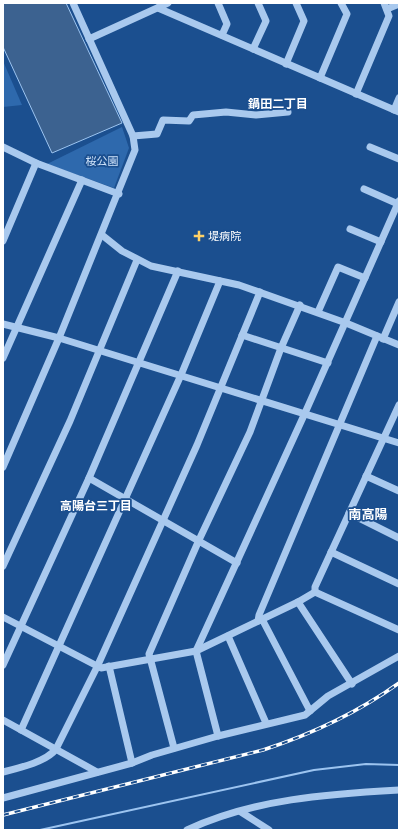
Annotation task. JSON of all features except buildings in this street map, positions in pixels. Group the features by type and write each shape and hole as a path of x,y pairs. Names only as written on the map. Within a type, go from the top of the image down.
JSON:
{"street":[{"path":"3,467 102,235 134,156 135,150 133,136 73,3"},
{"path":"89,39 168,3"},
{"path":"218,3 227,24 222,35"},
{"path":"254,49 266,21 258,3"},
{"path":"286,64 304,21 296,3"},
{"path":"320,78 346,14 341,3"},
{"path":"356,94 389,16 385,6 399,4"},
{"path":"158,8 396,111 399,98"},
{"path":"133,136 157,134 163,120 189,121 193,115 226,112 256,115 288,112"},
{"path":"3,147 36,163 119,194"},
{"path":"370,147 399,159"},
{"path":"3,241 36,163"},
{"path":"3,358 82,180"},
{"path":"218,736 196,652 328,363 398,203 364,189"},
{"path":"350,229 381,242"},
{"path":"102,235 122,251 151,266 220,281 260,292 346,322 399,346"},
{"path":"3,566 67,428 137,260"},
{"path":"318,312 338,267 365,278"},
{"path":"3,665 89,478 178,271"},
{"path":"21,730 60,647 181,375 220,281"},
{"path":"3,772 27,766 53,753 56,749 97,667 221,388 260,292"},
{"path":"310,710 260,620 259,615 340,424 380,337 399,302"},
{"path":"174,748 149,654 199,540 250,432 281,348 300,305"},
{"path":"3,324 59,338 140,362 399,443"},
{"path":"242,335 328,363"},
{"path":"315,592 315,588 331,552 399,404"},
{"path":"366,476 399,492"},
{"path":"89,478 237,563"},
{"path":"349,513 399,538"},
{"path":"331,552 399,584"},
{"path":"3,617 97,667 196,652 298,602 315,592"},
{"path":"315,592 399,630"},
{"path":"298,602 352,684"},
{"path":"228,636 266,723"},
{"path":"3,798 132,763 174,748 266,723 305,715 328,696 352,684 399,656"},
{"path":"109,666 132,763"},
{"path":"3,720 97,772"},
{"path":"187,830 241,812 288,800 343,793 399,790"},
{"path":"241,812 269,830"}],"green space":[{"path":"3,61 22,105 3,107"},
{"name":"桜公園","path":"122,127 129,148 114,188 47,164"}],"shaded area":[{"path":"3,3 66,3 122,123 52,153 3,47"}],"waterway":[{"path":"40,830 314,770 366,764 399,765"}],"railway":[{"path":"3,815 263,750 334,722 367,704 399,683"}],"place":[{"name":"堤病院","path":"199,236"}],"district":[{"name":"鍋田二丁目","path":"278,103"},
{"name":"高陽台三丁目","path":"96,505"},
{"name":"南高陽","path":"368,514"}]}
